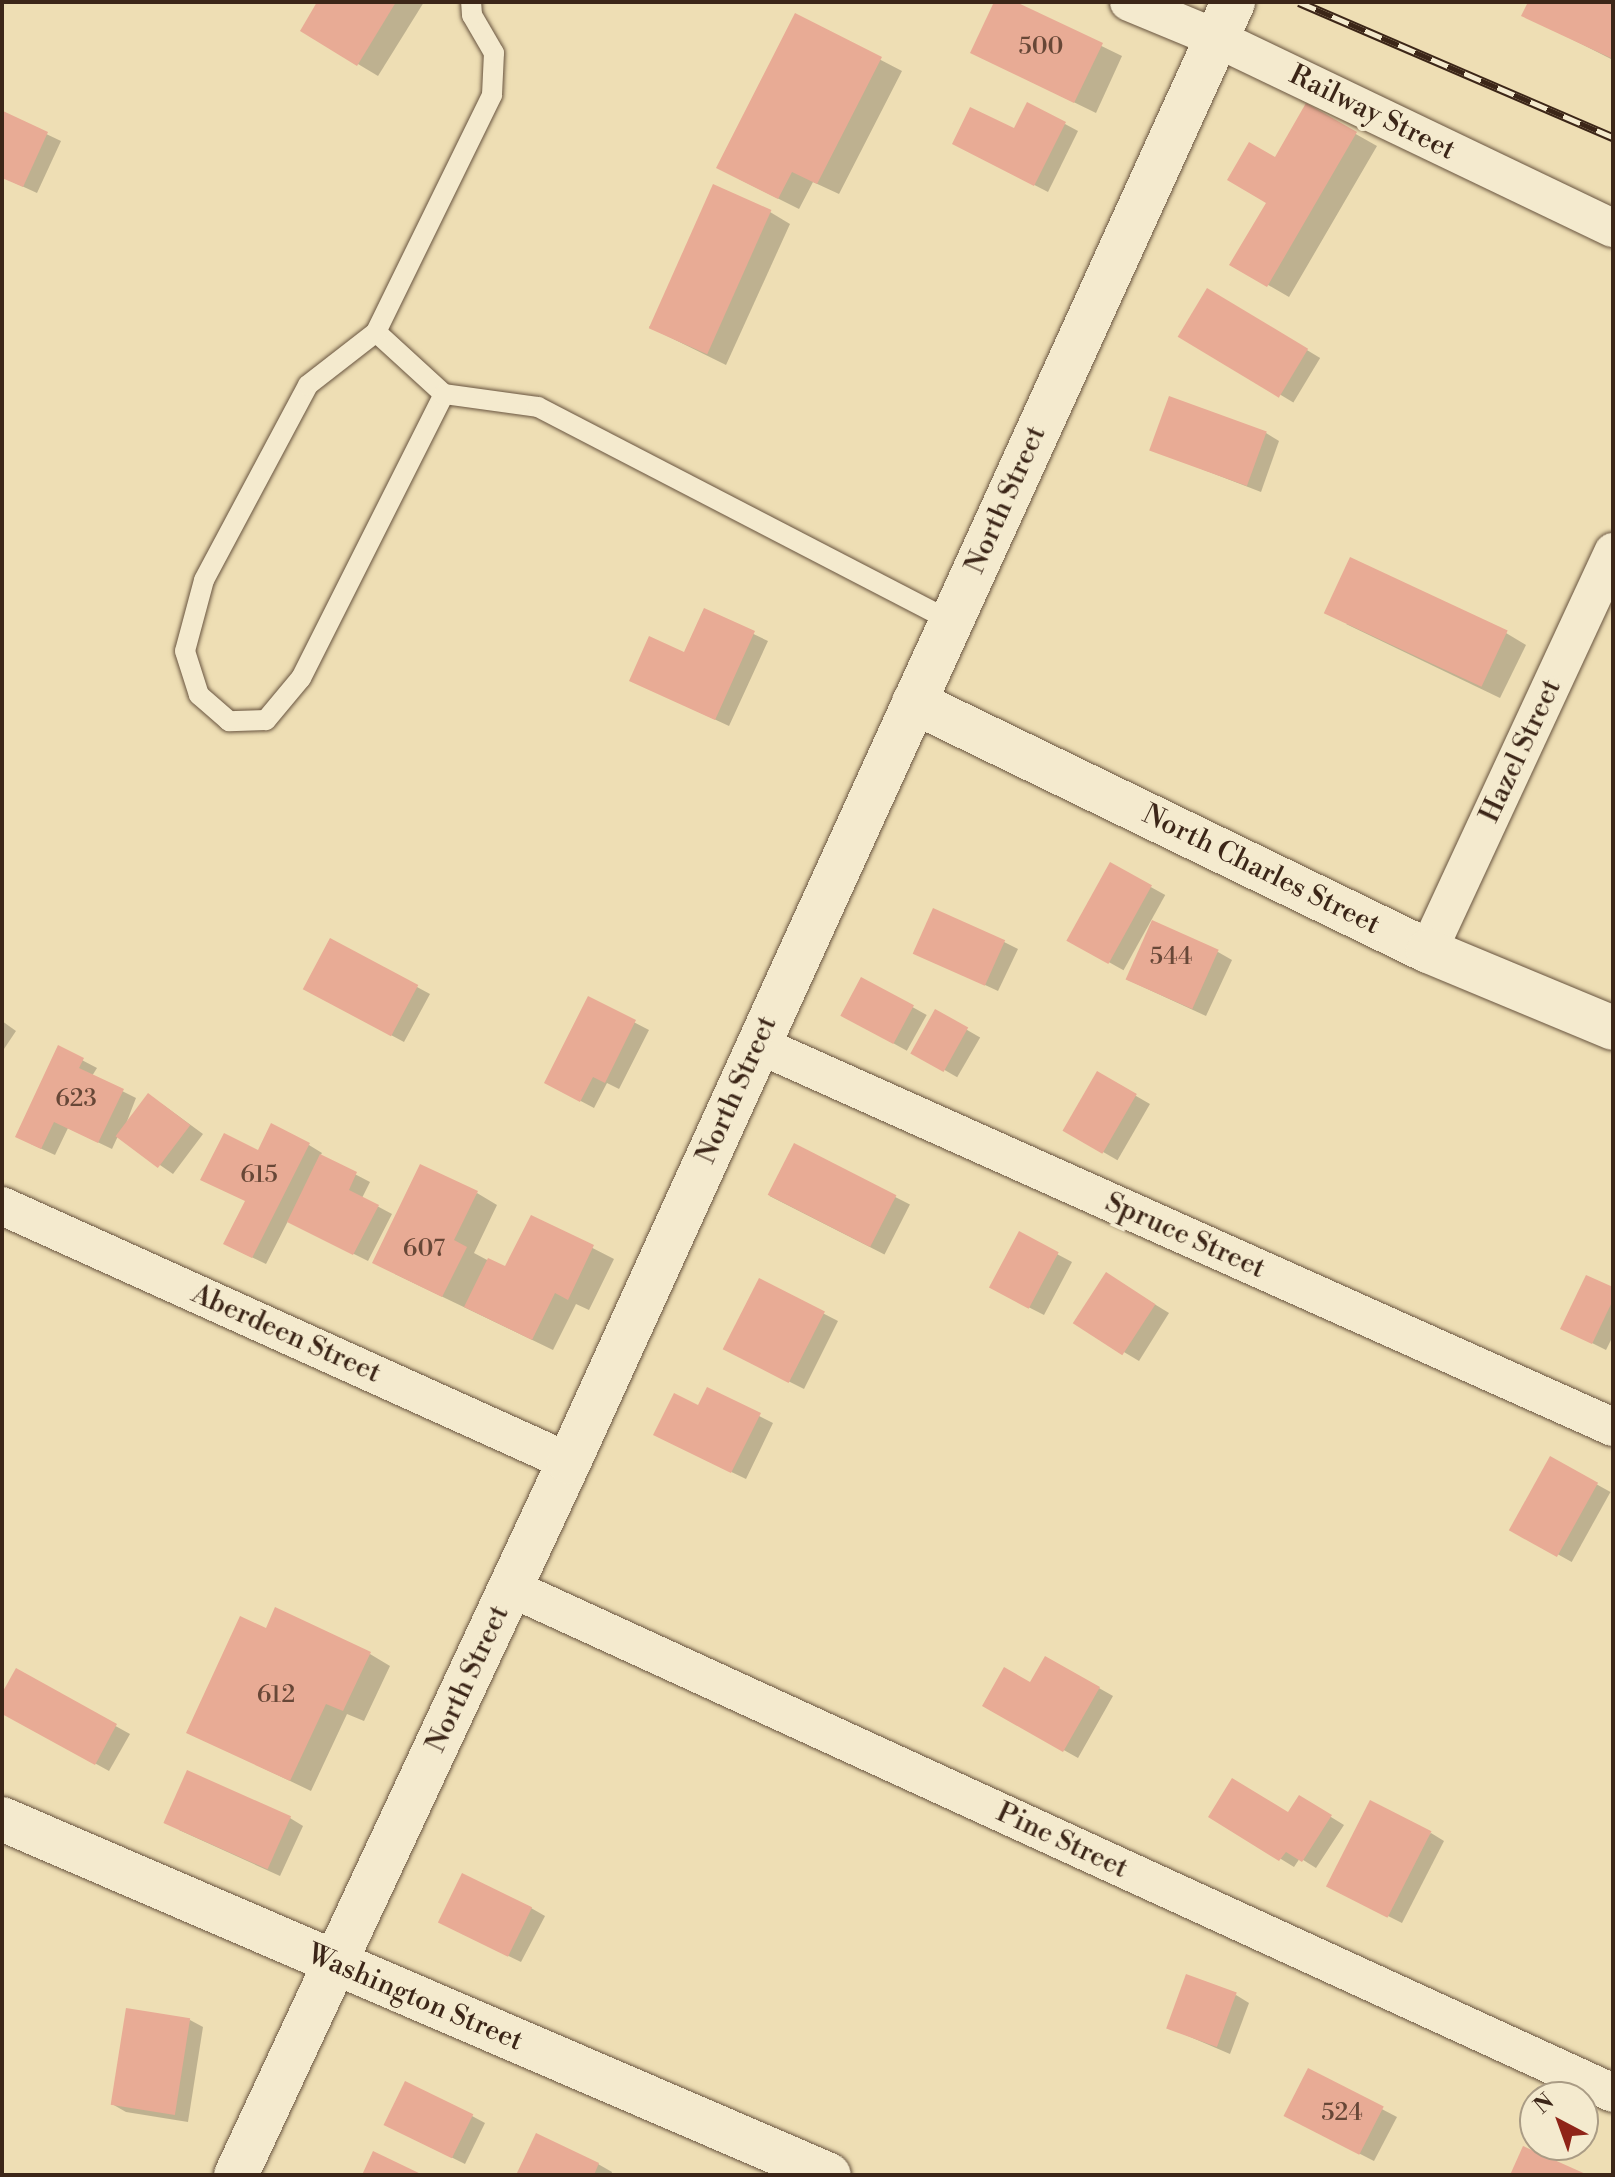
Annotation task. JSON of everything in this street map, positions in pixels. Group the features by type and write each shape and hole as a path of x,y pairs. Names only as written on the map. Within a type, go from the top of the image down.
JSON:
{"street":[{"name":"Railway Street","path":"1129,2 1224,20 1613,228"},
{"name":"North Street","path":"236,2175 569,1462 1224,20"},
{"name":"Hazel Street","path":"1428,951 1613,552"},
{"name":"North Charles Street","path":"914,702 1428,951 1613,1028"},
{"name":"Spruce Street","path":"757,1044 1613,1427"},
{"name":"Aberdeen Street","path":"2,1206 569,1462"},
{"name":"Pine Street","path":"511,1588 1613,2093"},
{"name":"Washington Street","path":"2,1819 829,2175"}],"lane":[{"path":"444,394 301,678 266,720 229,721 199,695 185,651 204,580 308,385 376,332 492,95 494,53 472,15 471,2"},
{"path":"376,332 444,394 538,407 951,621"}],"building":[{"path":"317,2 396,2 357,66 300,31"},
{"path":"994,2 1016,2 1103,43 1074,103 970,53"},
{"path":"1528,2 1613,2 1613,59 1521,16"},
{"path":"795,13 882,57 817,184 792,172 778,199 716,168"},
{"path":"1027,102 1066,122 1034,186 952,144 970,107 1014,128"},
{"path":"1306,103 1357,132 1267,287 1229,265 1266,203 1227,180 1249,142 1275,157"},
{"path":"3,111 48,132 23,187 2,178"},
{"path":"713,184 771,210 707,354 649,328"},
{"path":"1207,288 1308,349 1279,398 1178,337"},
{"path":"1169,396 1267,432 1247,486 1149,451"},
{"path":"1350,557 1508,631 1481,687 1324,613"},
{"path":"704,608 755,631 715,720 629,681 649,636 684,652"},
{"path":"1110,862 1152,885 1108,964 1066,941"},
{"path":"933,908 1005,940 985,986 913,954"},
{"path":"1152,920 1219,950 1192,1009 1126,979"},
{"path":"330,938 418,985 391,1036 303,989"},
{"path":"861,977 914,1005 893,1044 840,1016"},
{"path":"588,996 636,1020 605,1083 593,1077 580,1102 544,1083"},
{"path":"935,1009 968,1027 944,1072 910,1054"},
{"path":"58,1045 84,1058 79,1068 124,1089 98,1143 54,1122 41,1149 15,1137"},
{"path":"1097,1071 1137,1094 1102,1154 1062,1131"},
{"path":"148,1093 190,1125 158,1168 116,1136"},
{"path":"271,1123 310,1143 252,1258 223,1244 245,1201 200,1180 224,1133 258,1150"},
{"path":"794,1143 896,1195 870,1247 768,1195"},
{"path":"320,1154 357,1172 349,1190 379,1205 353,1255 287,1222"},
{"path":"420,1164 478,1191 454,1240 467,1247 442,1297 372,1263"},
{"path":"531,1215 594,1245 568,1300 555,1293 532,1340 464,1307 488,1258 505,1266"},
{"path":"1019,1231 1059,1252 1029,1309 989,1288"},
{"path":"1106,1272 1155,1304 1122,1355 1073,1323"},
{"path":"1586,1275 1613,1287 1613,1300 1592,1344 1560,1329"},
{"path":"759,1278 825,1312 789,1383 723,1349"},
{"path":"707,1387 761,1413 731,1473 653,1435 674,1393 698,1405"},
{"path":"1550,1456 1598,1483 1557,1557 1509,1530"},
{"path":"275,1607 371,1652 343,1711 326,1704 290,1781 186,1733 240,1616 266,1628"},
{"path":"1045,1656 1100,1687 1063,1752 982,1706 1004,1667 1030,1682"},
{"path":"16,1668 117,1724 95,1765 2,1714 2,1693"},
{"path":"187,1770 291,1816 268,1869 163,1823"},
{"path":"1232,1778 1288,1812 1299,1795 1332,1815 1302,1862 1286,1852 1279,1861 1208,1817"},
{"path":"1370,1800 1431,1831 1387,1918 1326,1886"},
{"path":"462,1873 532,1907 508,1957 438,1922"},
{"path":"1186,1974 1237,1992 1217,2047 1166,2029"},
{"path":"126,2008 190,2018 175,2115 111,2105"},
{"path":"1308,2068 1384,2107 1359,2155 1283,2116"},
{"path":"405,2081 473,2114 452,2158 384,2125"},
{"path":"536,2133 599,2163 594,2175 516,2175"},
{"path":"373,2151 423,2175 362,2175"},
{"path":"1519,2155 1519,2161 1557,2161 1588,2175 1510,2175"}],"railway":[{"path":"1299,2 1613,137"}]}
